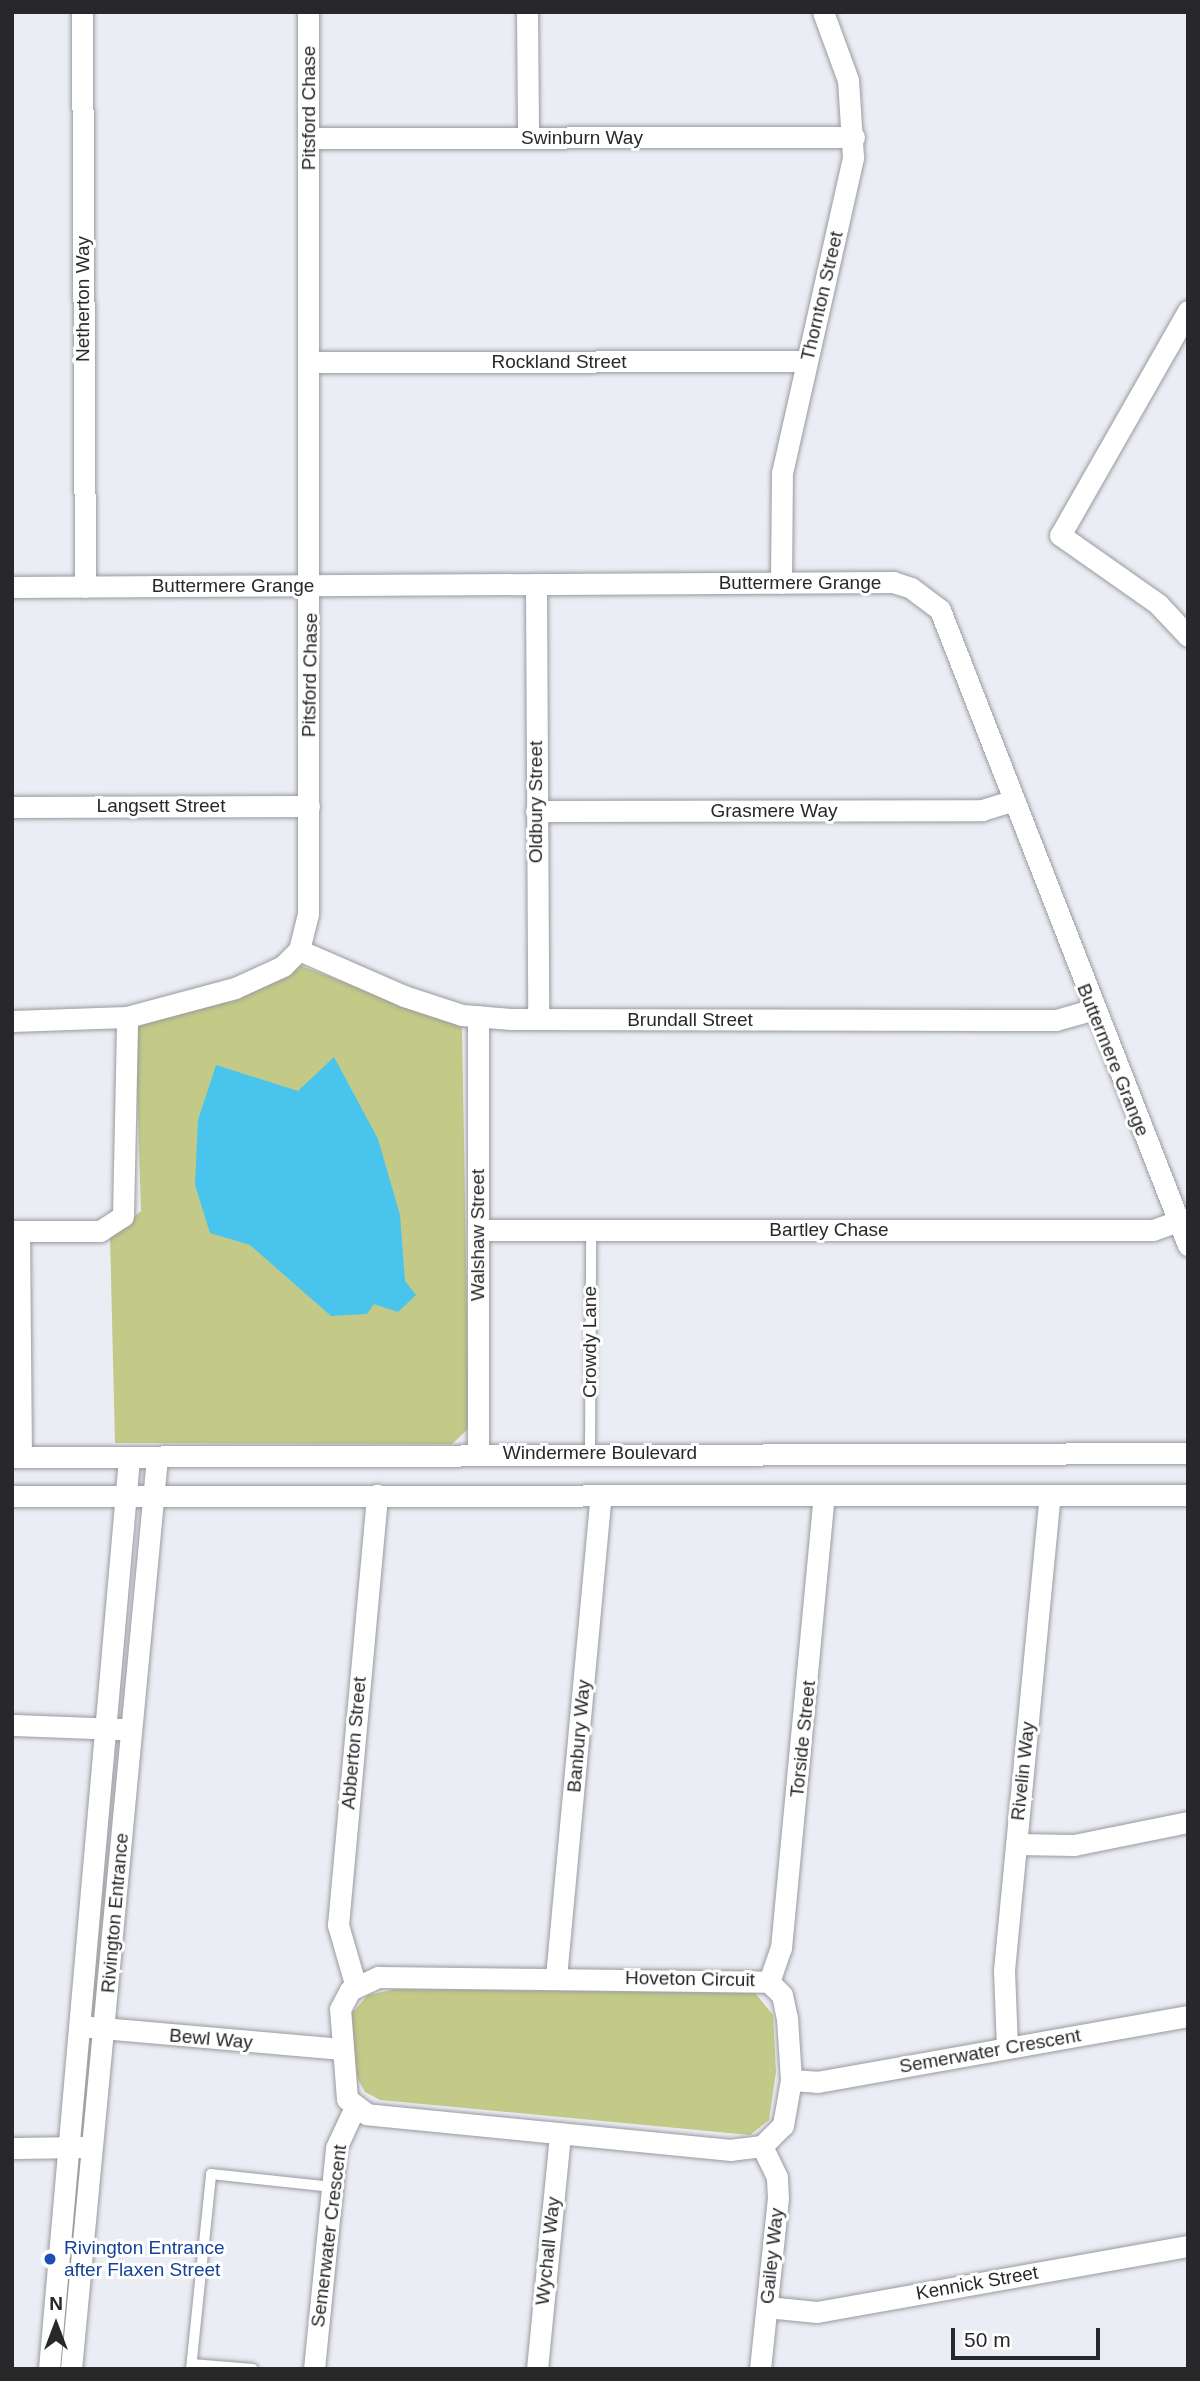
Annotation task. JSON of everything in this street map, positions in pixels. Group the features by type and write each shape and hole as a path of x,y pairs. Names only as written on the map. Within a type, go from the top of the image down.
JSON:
{"street":[{"name":"Netherton Way","path":"82,12 85,587"},
{"name":"Pitsford Chase","path":"299,950 308,913 311,586 308,12"},
{"path":"527,12 528,138"},
{"name":"Thornton Street","path":"782,583 782,473 854,137 848,80 823,12"},
{"name":"Swinburn Way","path":"309,138 854,137"},
{"path":"1188,311 1060,535 1158,604 1188,636"},
{"name":"Rockland Street","path":"310,362 807,361"},
{"name":"Buttermere Grange","path":"12,587 893,582 924,595 940,610 1092,1010 1188,1245"},
{"name":"Oldbury Street","path":"536,584 538,1019"},
{"name":"Grasmere Way","path":"536,811 982,810 1011,800"},
{"name":"Langsett Street","path":"12,807 309,806"},
{"path":"12,1021 127,1017 235,988 283,967 299,950"},
{"name":"Brundall Street","path":"299,950 404,996 478,1016 538,1019 1056,1020 1092,1010"},
{"name":"Walshaw Street","path":"478,1016 478,1453"},
{"path":"17,1457 16,1231 100,1231 123,1216 127,1017"},
{"name":"Bartley Chase","path":"478,1230 1153,1230 1178,1221"},
{"name":"Windermere Boulevard","path":"17,1457 1188,1452"},
{"name":"Rivington Entrance","path":"49,2369 130,1458"},
{"name":"Rivington Entrance","path":"71,2369 157,1458"},
{"name":"Abberton Street","path":"356,1987 338,1925 377,1495"},
{"name":"Banbury Way","path":"556,1978 601,1495"},
{"name":"Torside Street","path":"769,1982 781,1948 824,1495"},
{"name":"Rivelin Way","path":"1007,2048 1004,1970 1050,1495"},
{"path":"12,1496 1188,1495"},
{"path":"12,1725 132,1730"},
{"path":"1016,1844 1074,1844 1188,1822"},
{"name":"Hoveton Circuit","path":"356,1987 378,1977 769,1982 782,1995 788,2018 791,2080 783,2125 762,2146"},
{"path":"356,1987 340,2009 340,2049 347,2099 355,2107 380,2116 731,2150 762,2146"},
{"name":"Semerwater Crescent","path":"791,2080 817,2082 1188,2016"},
{"name":"Bewl Way","path":"81,2026 340,2049"},
{"name":"Semerwater Crescent","path":"314,2369 336,2148 355,2107"},
{"name":"Wychall Way","path":"537,2369 560,2133"},
{"name":"Gailey Way","path":"760,2369 778,2198 777,2178 762,2146"},
{"path":"12,2148 93,2147"},
{"name":"Kennick Street","path":"766,2307 817,2312 1188,2246"}],"lane":[{"name":"Crowdy Lane","path":"590,1453 591,1230"},
{"path":"253,2369 191,2366 211,2175 332,2187"}],"green space":[{"path":"299,965 462,1027 469,1428 452,1444 115,1443 110,1236 141,1211 135,1023 250,992"},
{"path":"396,1989 755,1993 773,2015 776,2072 769,2120 750,2135 380,2100 365,2092 357,2077 351,2014 368,1995"}],"water":[{"path":"334,1057 378,1139 400,1215 405,1281 416,1295 398,1312 374,1304 367,1314 331,1316 250,1245 210,1233 195,1185 198,1120 216,1065 298,1091"}],"place":[{"name":"Rivington Entrance after Flaxen Street","path":"50,2259"}]}
